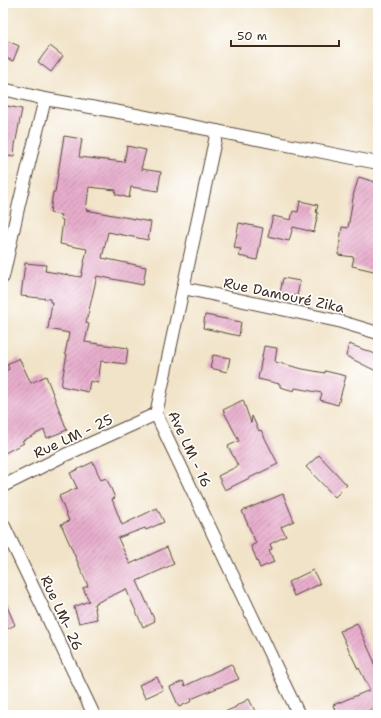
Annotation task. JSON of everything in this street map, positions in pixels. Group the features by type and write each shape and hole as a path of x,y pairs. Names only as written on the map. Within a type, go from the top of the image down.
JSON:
{"street":[{"path":"3,89 46,99 378,163"},
{"path":"3,277 19,204 46,99"},
{"name":"Ave LM - 16","path":"217,132 156,414 299,715"},
{"name":"Rue Damouré Zika","path":"183,288 338,321 378,333"},
{"name":"Rue LM - 25","path":"3,486 156,414"},
{"name":"Rue LM- 26","path":"3,524 94,715"}],"building":[{"path":"3,39 19,46 13,61 3,57"},
{"path":"50,46 63,56 51,72 38,62"},
{"path":"7,106 22,109 14,157 3,155 3,113 5,113"},
{"path":"64,136 82,139 79,157 124,162 127,146 146,150 141,169 161,172 158,191 131,187 129,198 115,194 116,190 89,187 86,210 151,222 148,240 108,232 102,258 146,267 143,285 97,276 86,323 89,324 85,342 128,348 126,364 101,361 98,383 90,381 88,392 61,386 69,333 48,329 52,302 50,302 50,299 21,296 25,263 46,265 45,271 81,277 87,249 60,244 63,220 60,219 61,215 50,213"},
{"path":"359,177 378,183 378,272 352,266 354,257 338,255 342,227 348,228 354,192"},
{"path":"300,201 318,205 314,232 293,227 289,241 268,236 273,216 291,220 293,211 298,212"},
{"path":"239,223 263,228 257,260 239,256 241,249 234,248"},
{"path":"283,278 300,281 297,296 280,293"},
{"path":"205,315 241,322 239,336 203,328"},
{"path":"349,344 378,355 378,372 346,356"},
{"path":"264,346 277,348 275,362 303,369 325,373 325,371 346,376 338,405 320,400 322,393 295,388 294,391 280,387 280,384 258,379"},
{"path":"213,355 230,358 227,372 210,368"},
{"path":"19,358 31,383 46,376 67,430 47,438 44,430 22,441 24,443 3,454 3,372 9,369 7,364"},
{"path":"243,400 251,423 252,416 259,431 261,430 278,464 225,490 218,476 238,466 228,446 239,441 223,410"},
{"path":"319,455 347,485 335,497 306,467"},
{"path":"93,462 101,480 106,478 110,486 115,498 112,499 122,525 157,508 164,522 146,530 145,528 118,538 130,564 167,547 174,564 137,581 155,621 143,627 126,589 94,604 97,619 79,623 74,607 89,601 83,588 88,586 61,524 69,521 59,496 77,488 70,473"},
{"path":"283,494 294,521 281,527 286,536 270,544 272,549 269,550 274,562 260,568 251,546 256,543 242,511"},
{"path":"313,570 320,584 294,596 288,582"},
{"path":"3,597 15,625 3,631"},
{"path":"357,623 378,672 378,707 373,697 377,707 358,715 337,715 333,705 370,690 340,631"},
{"path":"231,664 239,679 191,699 192,701 179,707 170,687 183,681 185,686"},
{"path":"157,677 163,690 145,698 139,685"},
{"path":"249,699 257,715 218,715 236,707"}]}
